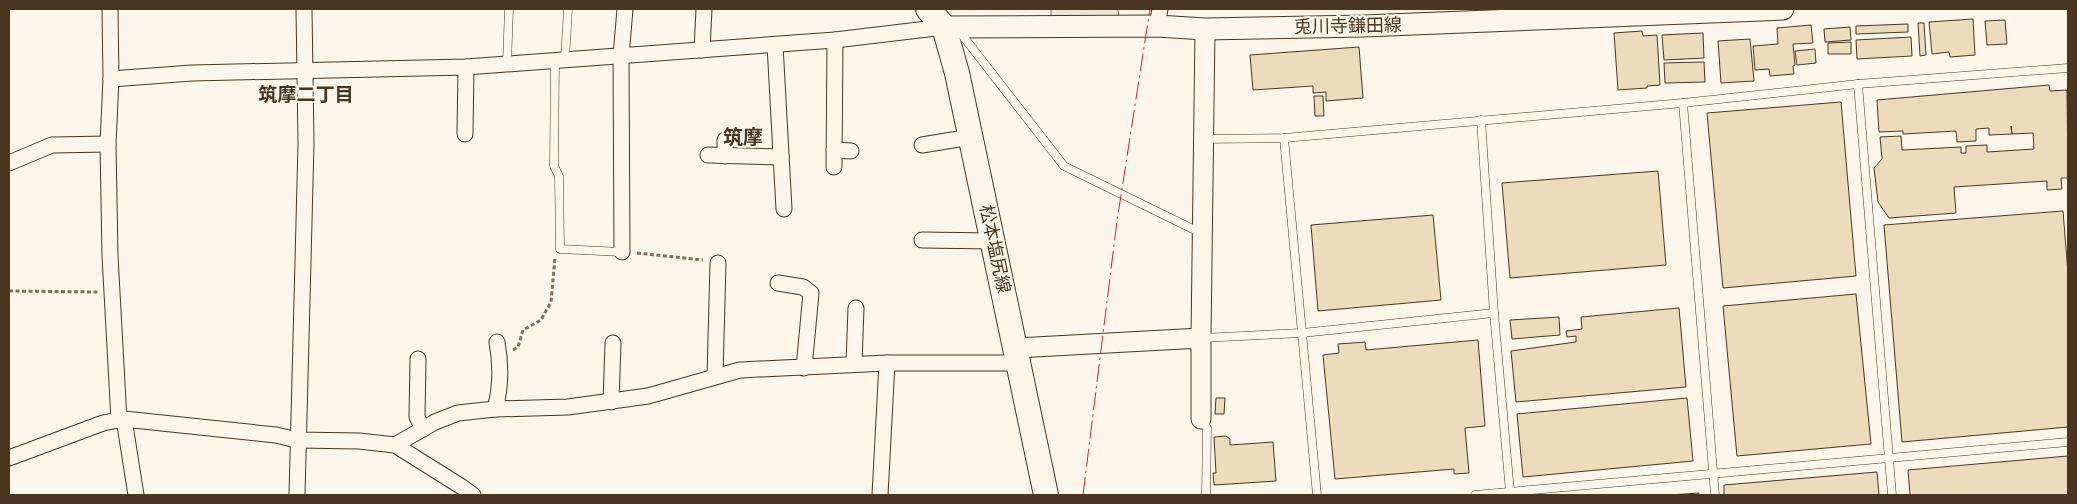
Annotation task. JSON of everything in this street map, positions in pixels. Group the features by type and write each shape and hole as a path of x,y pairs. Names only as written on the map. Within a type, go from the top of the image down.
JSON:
{"main road":[{"name":"松本塩尻線","path":"928,9 950,27 957,72 1046,495"},
{"name":"兎川寺鎌田線","path":"950,27 1159,18 1205,29 1364,26 1783,9"}],"street":[{"path":"110,9 111,79 108,144 110,256 121,419 136,495"},
{"path":"296,495 305,153 304,9"},
{"path":"622,252 621,56 624,9"},
{"path":"702,50 704,9"},
{"path":"111,79 192,72 466,67 775,45 950,27"},
{"path":"1201,419 1205,29"},
{"path":"834,167 835,40"},
{"path":"775,45 784,209"},
{"path":"465,134 466,67"},
{"path":"922,145 971,137"},
{"path":"725,140 725,156"},
{"path":"9,163 52,145 108,144"},
{"path":"834,150 852,151"},
{"path":"708,155 781,156"},
{"path":"922,240 993,240"},
{"path":"715,376 718,263"},
{"path":"778,283 804,287 811,293 804,368"},
{"path":"854,364 856,308"},
{"path":"395,445 435,422 458,413 495,409 568,408 611,402 648,396 740,370 1017,356 1201,338"},
{"path":"495,409 499,396 500,362 498,342"},
{"path":"611,402 613,343"},
{"path":"418,359 417,417 423,429"},
{"path":"880,495 887,363"},
{"path":"9,458 103,423 121,419 276,435 297,440 359,440 395,445 462,486 473,495"}],"lane":[{"path":"507,63 509,9"},
{"path":"568,9 560,59 554,166 559,176 560,248 622,252"},
{"path":"950,27 1064,166 1202,234"},
{"path":"1203,139 1284,138 1683,102 1858,84 2068,68"},
{"path":"1858,84 1892,495"},
{"path":"1683,102 1715,495"},
{"path":"1481,120 1494,313 1510,492"},
{"path":"1284,138 1317,495"},
{"path":"1201,338 1302,333 1494,313"},
{"path":"1201,419 1207,428 1206,495"},
{"path":"1475,495 2068,442"}],"path":[{"path":"500,362 518,347 523,330 541,320 551,302 556,251 560,248"},
{"path":"622,252 718,263"},
{"path":"9,290 113,293"}],"shaded area":[{"path":"1051,9 1118,9 1119,19 1051,19"}],"building":[{"path":"1973,19 1975,55 1950,57 1949,52 1932,54 1929,22"},
{"path":"2005,20 2007,44 1987,45 1985,21"},
{"path":"1918,23 1924,23 1926,55 1920,56"},
{"path":"1908,24 1908,32 1856,34 1856,26"},
{"path":"1811,25 1813,43 1793,44 1794,74 1770,76 1769,69 1755,70 1753,46 1778,44 1777,28"},
{"path":"1850,27 1851,40 1825,42 1824,29"},
{"path":"1642,31 1643,36 1657,35 1660,85 1618,90 1614,33"},
{"path":"1703,33 1704,58 1664,60 1662,35"},
{"path":"1911,37 1912,56 1857,59 1856,40"},
{"path":"1750,39 1754,81 1721,83 1718,41"},
{"path":"1851,42 1851,54 1828,54 1828,43"},
{"path":"1359,47 1363,98 1326,101 1326,92 1313,93 1313,86 1253,90 1250,55"},
{"path":"1815,49 1816,63 1797,65 1795,51"},
{"path":"1704,62 1705,82 1665,83 1664,63"},
{"path":"2049,85 2050,91 2067,90 2068,178 2061,178 2062,189 2047,190 2047,181 1954,187 1956,213 1889,218 1878,202 1874,168 1882,159 1880,137 1901,136 1902,150 1961,147 1961,153 1966,153 1966,146 1987,145 1987,152 2034,149 2033,133 1989,135 1989,128 1976,129 1976,141 1957,142 1956,131 1903,134 1903,131 1879,132 1877,100"},
{"path":"1314,96 1323,96 1324,116 1315,116"},
{"path":"1841,102 1856,276 1723,288 1707,113"},
{"path":"1658,171 1666,265 1510,278 1502,183"},
{"path":"2063,211 2068,273 2068,427 1902,442 1884,225"},
{"path":"1433,215 1441,300 1318,311 1311,225"},
{"path":"1856,294 1871,444 1737,456 1723,306"},
{"path":"1679,308 1686,387 1516,402 1511,351 1576,342 1576,336 1567,337 1566,331 1582,329 1581,317"},
{"path":"1559,317 1560,335 1512,339 1510,320"},
{"path":"1478,340 1485,426 1465,428 1469,473 1454,474 1454,469 1335,479 1323,355 1339,353 1338,344 1365,342 1366,350"},
{"path":"1216,398 1225,398 1224,414 1215,414"},
{"path":"1687,398 1693,461 1523,477 1517,414"},
{"path":"1226,436 1230,439 1230,445 1273,442 1276,481 1214,485 1213,473 1216,473 1214,437"},
{"path":"2068,456 2068,495 1910,495 1908,470"},
{"path":"1877,472 1879,495 1724,495 1724,485"},
{"path":"1699,493 1699,495 1670,495"}],"power":[{"path":"1083,495 1117,221 1150,9"}],"district":[{"name":"筑摩二丁目","path":"306,94"},
{"name":"筑摩","path":"743,137"}]}
